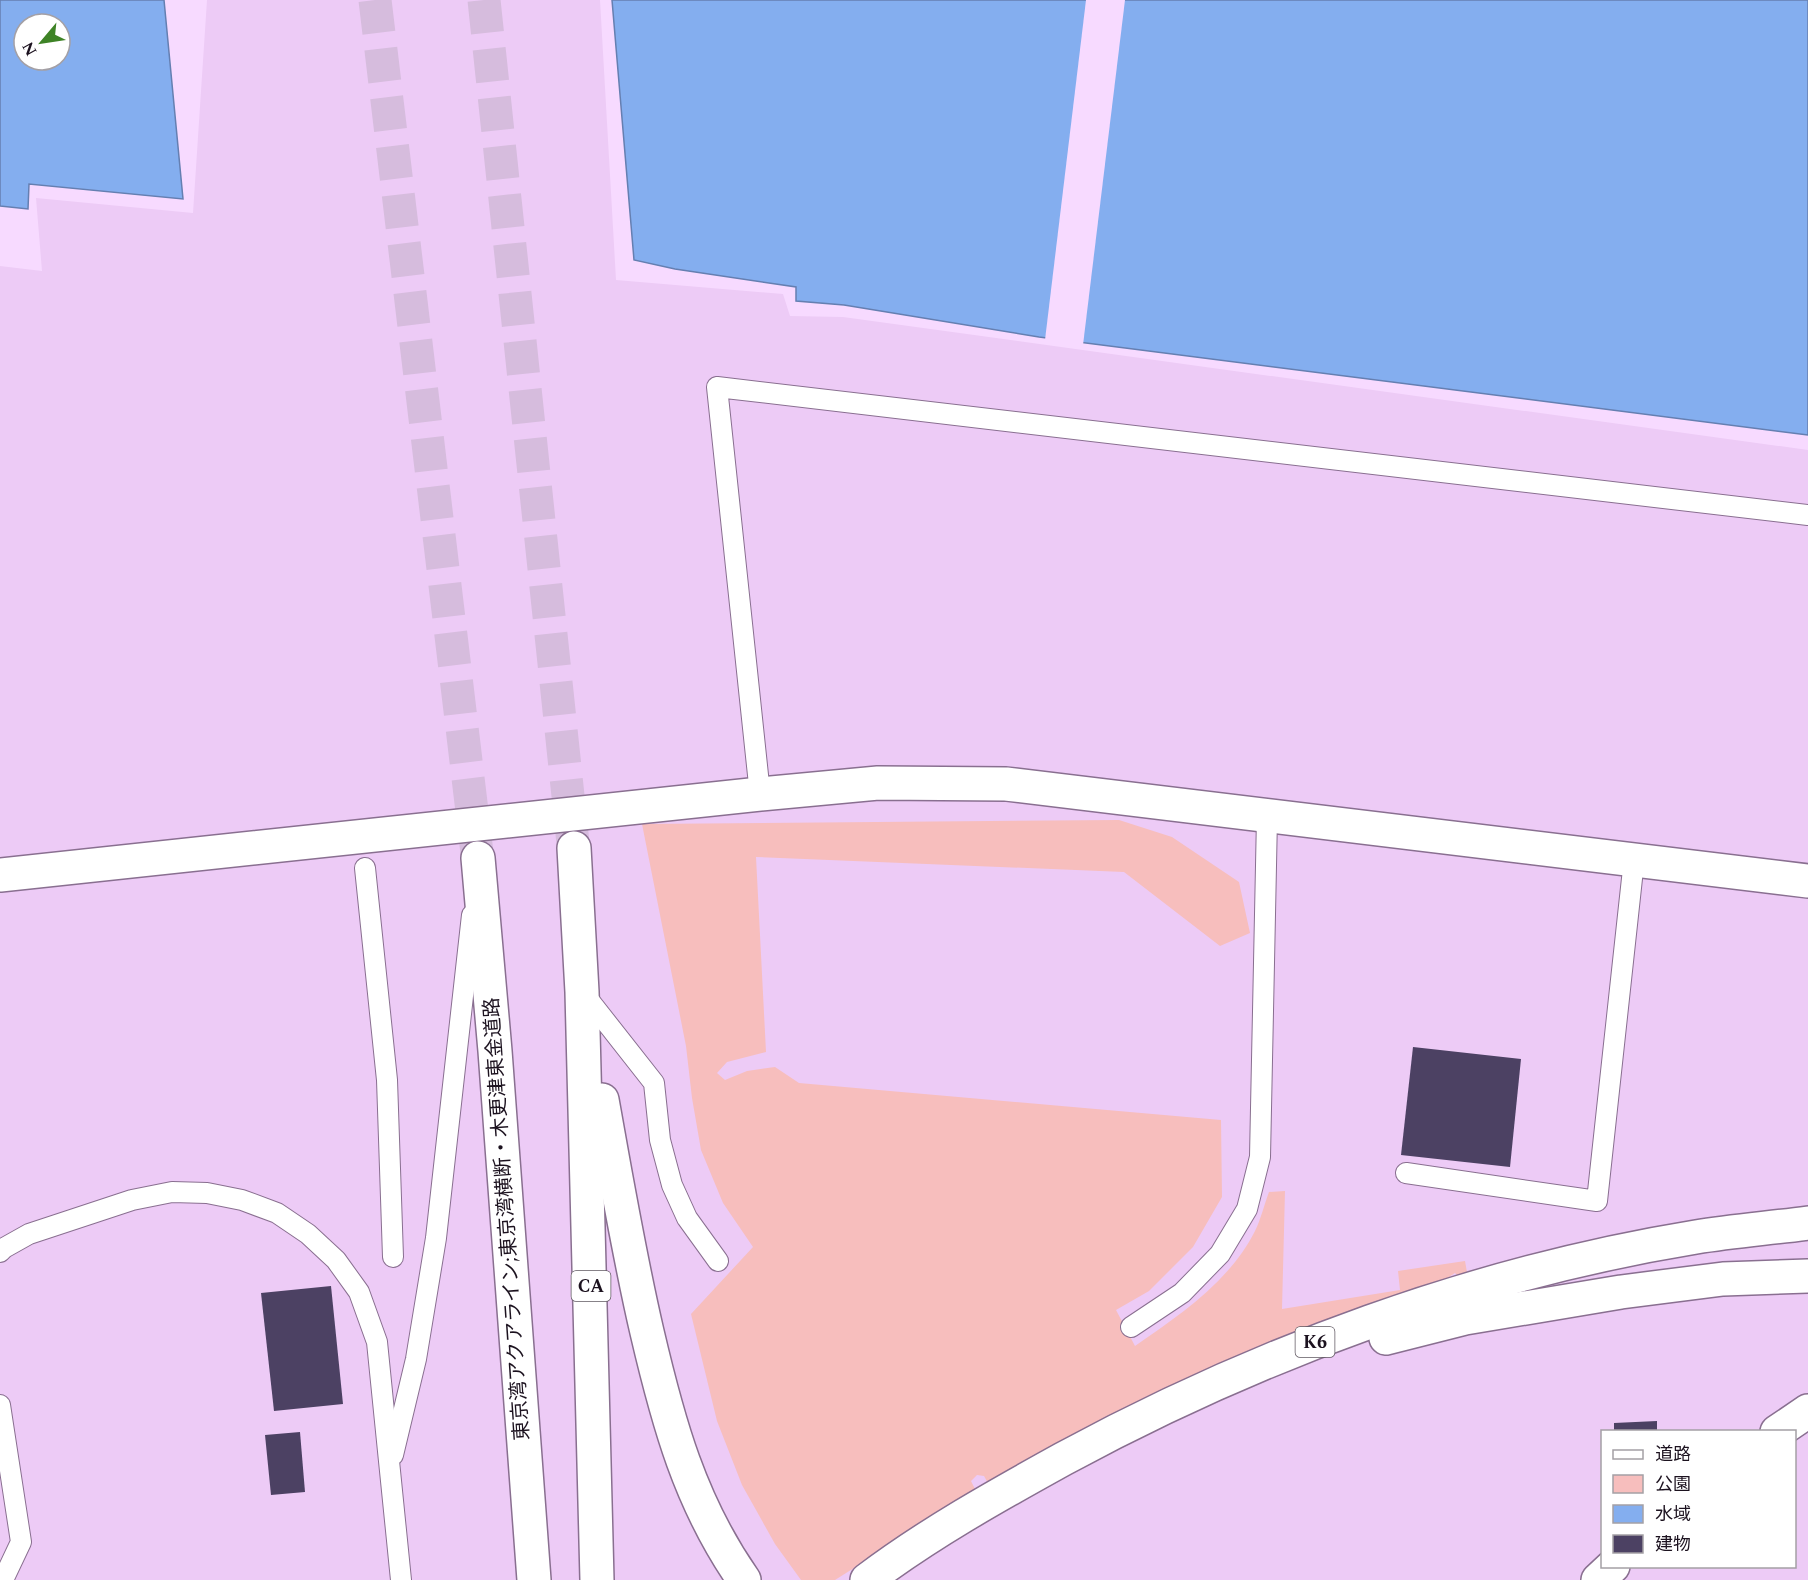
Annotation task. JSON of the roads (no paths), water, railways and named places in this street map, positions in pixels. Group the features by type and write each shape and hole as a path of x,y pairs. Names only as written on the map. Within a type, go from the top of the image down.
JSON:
{"main road":[{"path":"0,875 878,783 1006,784 1808,881"},
{"name":"CA","path":"574,848 582,992 597,1580"},
{"name":"東京湾アクアライン;東京湾横断・木更津東金道路","path":"478,858 495,1051 534,1580"},
{"path":"582,992 631,1262 671,1425 688,1478 713,1529 744,1580"},
{"name":"K6","path":"867,1580 889,1563 951,1524 1023,1481 1112,1433 1210,1387 1327,1337 1479,1285 1580,1260 1697,1237 1808,1224"},
{"path":"895,1580 990,1514 1093,1457 1145,1429 1272,1372 1363,1343 1465,1318 1621,1292 1723,1279 1808,1276"},
{"path":"517,1580 521,1407"},
{"path":"1779,1430 1808,1411"},
{"path":"1598,1580 1611,1568"}],"lane":[{"path":"760,794 717,387 1808,515"},
{"path":"1131,1327 1182,1293 1220,1254 1247,1209 1260,1157 1267,817"},
{"path":"391,1461 416,1359 436,1238 478,858"},
{"path":"1406,1173 1597,1201 1634,861"},
{"path":"366,868 387,1080 393,1257"},
{"path":"582,992 654,1083 660,1140 672,1185 687,1218 718,1261"},
{"path":"0,1252 29,1234 132,1200 171,1192 207,1193 242,1200 277,1213 308,1234 336,1260 359,1292 377,1342 401,1580"},
{"path":"0,1409 21,1542 3,1580"}],"water":[{"path":"0,0 164,0 183,199 29,184 28,209 0,206"},
{"path":"612,0 1808,0 1808,435 1039,337 844,305 796,301 796,287 675,269 634,260"}],"tunnel":[{"path":"375,0 477,853"},
{"path":"484,0 573,843"}]}
